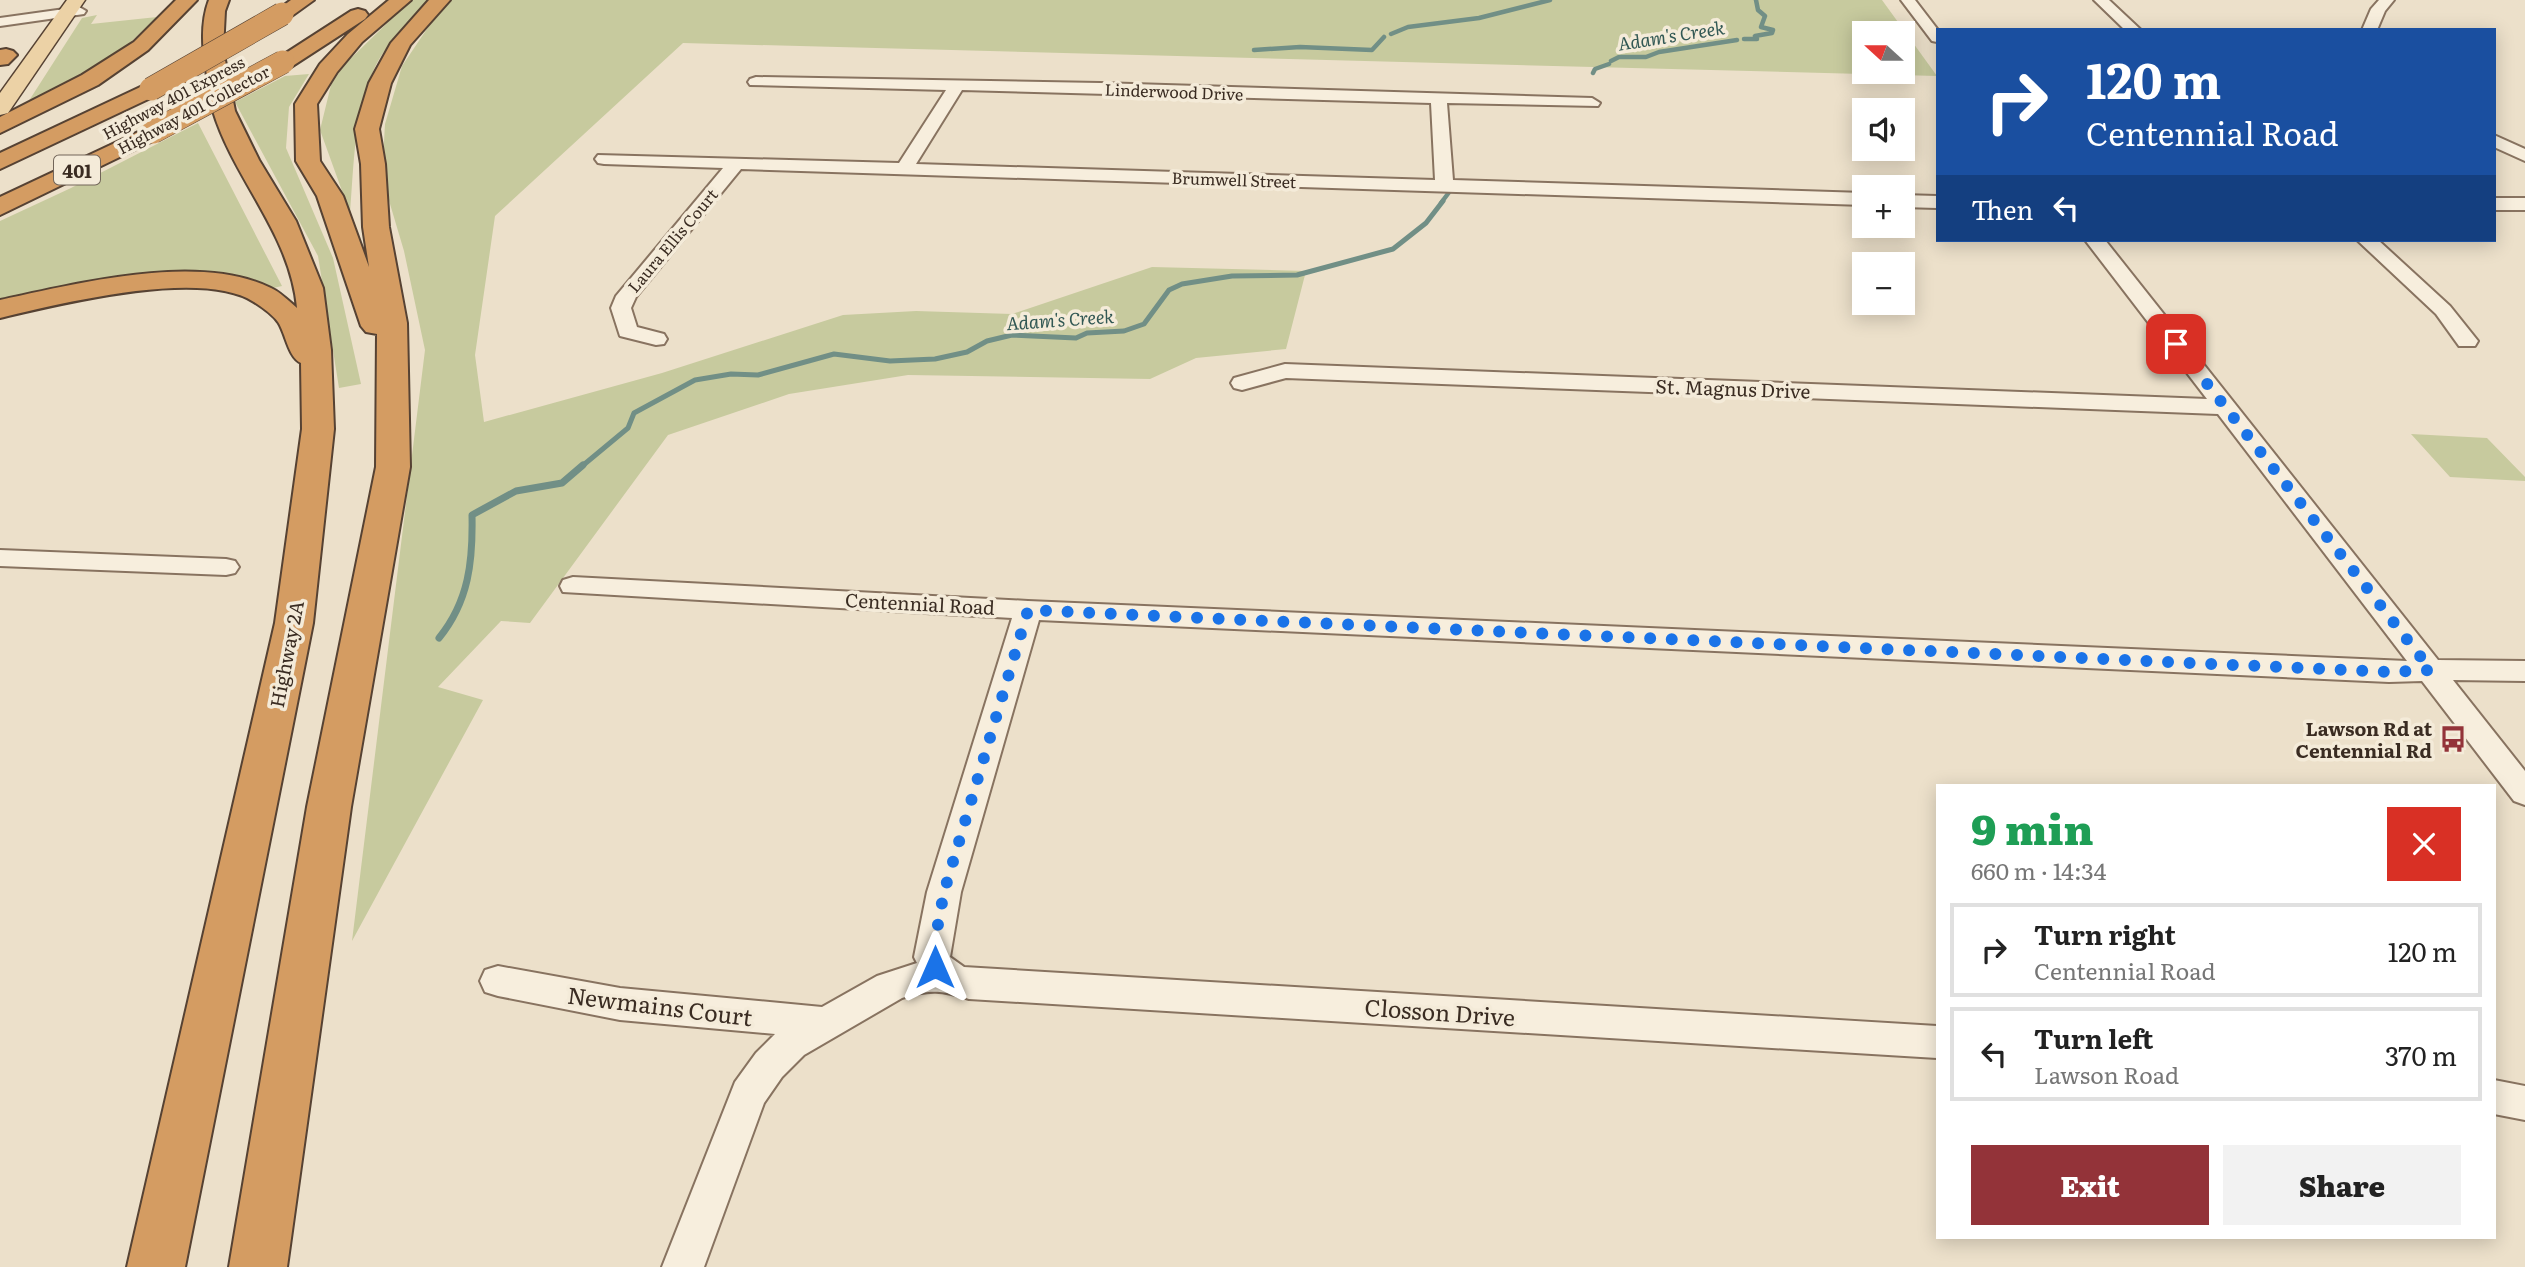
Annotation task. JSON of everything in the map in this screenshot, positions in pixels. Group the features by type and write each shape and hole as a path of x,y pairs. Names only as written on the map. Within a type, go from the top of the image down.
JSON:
{"highway":[{"path":"7,133 42,106 90,80 141,46 187,0"},
{"name":"Highway 2A","path":"156,1267 294,623 318,429 316,350 309,288 283,221 247,160 224,111 213,50 215,11 219,0"},
{"path":"213,50 236,0"},
{"name":"Highway 401 Collector","path":"7,133 150,100 279,52 380,0"},
{"path":"393,467 379,335 330,196 308,161 306,104 328,69 355,38 401,0"},
{"path":"258,1267 328,807 393,467 392,323 376,227 373,164 367,129 380,83 401,43 440,0"},
{"name":"Highway 401 Express","path":"0,184 150,100 276,7 310,12"},
{"name":"Highway 401 Collector","path":"0,207 150,100"},
{"name":"Highway 401 Express","path":"0,162 150,100"},
{"path":"0,309 90,289 166,281 225,281 254,290 285,311 300,334 316,382"}],"main road":[{"path":"3,101 69,8"},
{"path":"2,59 41,10"}],"street":[{"path":"1908,0 1936,36"},
{"path":"2101,0 2132,28"},
{"path":"2370,28 2378,9 2387,0"},
{"path":"0,13 69,8"},
{"path":"0,22 41,10"},
{"name":"Linderwood Drive","path":"756,82 1592,103"},
{"path":"904,169 957,86"},
{"path":"1439,100 1444,186"},
{"path":"2496,141 2525,156"},
{"name":"Brumwell Street","path":"604,159 1852,199"},
{"name":"Laura Ellis Court","path":"656,339 628,331 621,308 626,296 734,165"},
{"path":"1915,201 1936,202"},
{"path":"2496,204 2525,204"},
{"path":"2097,242 2525,793"},
{"path":"2369,242 2443,310 2467,341"},
{"name":"St. Magnus Drive","path":"1242,383 1285,371 2225,407"},
{"path":"0,558 226,567"},
{"name":"Centennial Road","path":"573,586 1028,610 2389,672 2525,671"},
{"path":"944,975 935,967 932,957 941,905 1028,610"},
{"path":"683,1267 748,1094 769,1065 792,1043 823,1023 890,987 917,978 944,975"},
{"name":"Closson Drive","path":"944,975 969,984 1936,1042"},
{"name":"Newmains Court","path":"498,981 620,1004 823,1023"},
{"path":"2496,1097 2525,1103"}],"green space":[{"path":"411,0 431,0 386,49 368,84 356,138 350,213 320,130 331,85 344,65"},
{"path":"451,0 1882,0 1897,21 1852,21 1852,74 683,43 495,216 475,355 484,422 662,373 843,315 916,311 1012,314 1152,267 1306,271 1286,349 1196,358 1150,379 908,375 789,394 668,435 530,623 501,621 438,687 483,700 352,941 425,350 404,251 382,177 385,124 402,66 435,17"},
{"path":"97,15 91,24 157,17 118,54 23,110 82,18"},
{"path":"1915,46 1936,75 1915,75"},
{"path":"309,74 289,107 286,148 333,258 361,384 339,388 318,256 235,102 285,76"},
{"path":"198,123 282,286 269,289 229,277 0,304 0,221"},
{"path":"2411,434 2487,438 2525,477 2525,481 2450,477"}],"waterway":[{"name":"Adam's Creek","path":"1391,34 1408,27 1479,18 1550,0"},
{"name":"Adam's Creek","path":"1744,39 1757,39 1755,36 1772,33 1773,30 1761,27 1765,16 1758,10 1756,0"},
{"path":"1254,50 1300,47 1372,50 1384,37"},
{"name":"Adam's Creek","path":"1611,61 1619,57 1646,57 1659,52 1737,40"},
{"name":"Adam's Creek","path":"1593,73 1595,69 1609,64"},
{"name":"Adam's Creek","path":"1441,203 1450,191"},
{"name":"Adam's Creek","path":"581,467 628,428 634,413 695,380 731,374 758,375 834,354 890,361 935,359 967,352 987,341 1012,335 1076,338 1087,333 1124,331 1144,324 1169,290 1182,284 1232,276 1297,275 1393,249 1426,223 1443,201"},
{"name":"Adam's Creek","path":"439,638 463,595 470,564 472,515 516,491 562,483 583,465"}],"place":[{"name":"Lawson Rd at Centennial Rd","path":"2453,739"}],"route":[{"path":"935,967 932,957 935,931 944,892 1028,610 2398,673 2431,670 2176,344"}]}
